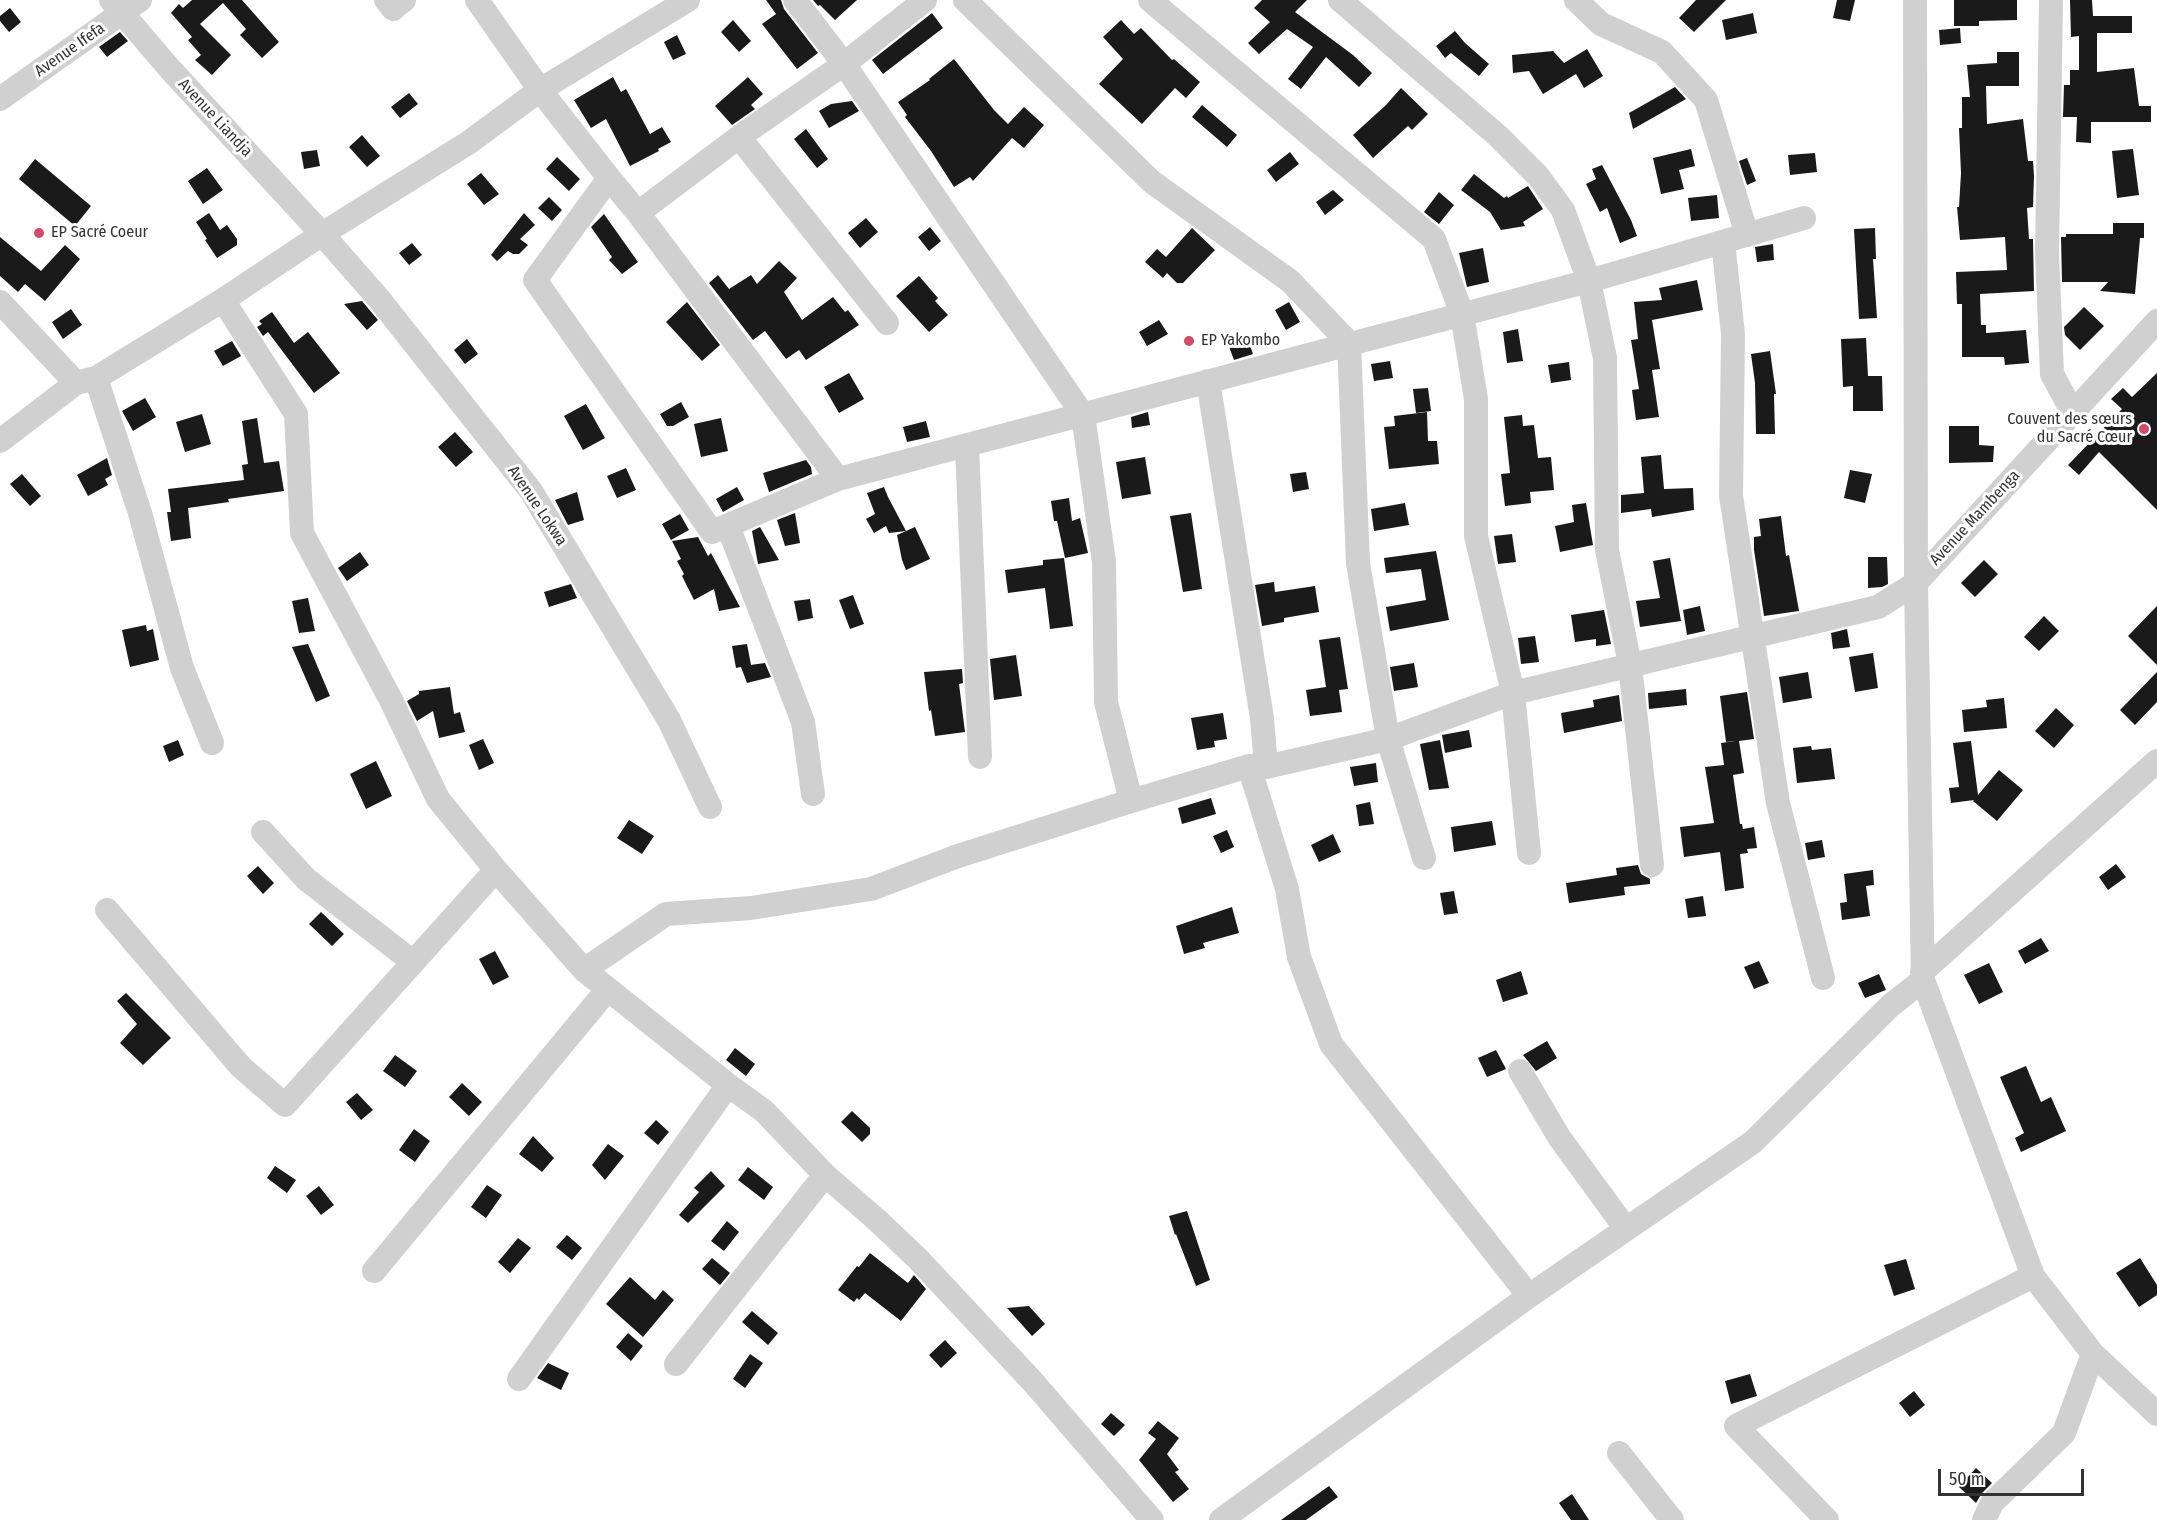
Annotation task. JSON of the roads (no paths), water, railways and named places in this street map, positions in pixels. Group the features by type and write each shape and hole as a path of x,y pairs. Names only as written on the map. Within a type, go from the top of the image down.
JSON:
{"street":[{"path":"386,0 393,9 404,0"},
{"path":"477,0 540,90 638,213 838,479"},
{"path":"0,441 86,381 223,300 322,234 468,143 540,90 688,0"},
{"path":"795,0 844,64 1083,415 1104,562 1106,702 1131,801"},
{"path":"638,213 739,137 844,64 925,0"},
{"path":"965,0 1152,182 1290,281 1349,343 1358,563 1388,739 1424,858"},
{"path":"1150,0 1434,239 1462,314 1476,399 1476,537 1513,693 1529,853"},
{"path":"1340,0 1498,136 1538,176 1563,210 1589,281 1605,358 1607,550 1630,665 1652,865"},
{"path":"1576,0 1601,24 1662,52 1706,100 1747,235"},
{"path":"1915,0 1916,583 1922,976 2033,1276 2094,1354 2157,1414"},
{"path":"2051,0 2047,252 2052,374 2073,413"},
{"name":"Avenue Ifefa","path":"0,99 125,4"},
{"name":"Avenue Liandja","path":"125,4 170,69 322,234"},
{"path":"739,137 887,323"},
{"path":"609,178 535,280 712,532 838,479 1589,281 1804,218"},
{"name":"Avenue Lokwa","path":"322,234 379,299 531,491 669,720 710,807"},
{"path":"1723,242 1733,334 1731,496 1778,803 1823,978"},
{"path":"223,300 296,414 302,533 391,700 438,798 496,870 584,970 728,1086 764,1111 825,1174 918,1259 1033,1382 1152,1520"},
{"path":"0,302 86,381 140,513 182,668 212,743"},
{"name":"Avenue Mambenga","path":"584,970 666,914 751,908 871,889 958,856 1131,801 1258,766 1388,739 1513,693 1878,607 1916,583 2157,321"},
{"path":"1209,381 1262,718 1258,766 1287,889 1299,957 1330,1044 1529,1296"},
{"path":"967,446 980,757"},
{"path":"728,526 803,722 813,794"},
{"path":"1221,1520 1529,1296 1753,1142 1890,1006 2157,761"},
{"path":"263,832 306,879 413,962"},
{"path":"107,910 241,1067 285,1105 496,870"},
{"path":"375,1271 608,989"},
{"path":"1520,1071 1559,1137 1626,1229"},
{"path":"519,1379 728,1086"},
{"path":"676,1364 825,1174"},
{"path":"1827,1520 1736,1426 2033,1276"},
{"path":"1984,1520 1992,1503 2064,1434 2094,1354"},
{"path":"1619,1453 1672,1520"}],"place":[{"name":"EP Sacré Coeur","path":"39,233"},
{"name":"EP Yakombo","path":"1189,341"},
{"name":"Couvent des sœurs du Sacré Cœur","path":"2144,429"}]}
